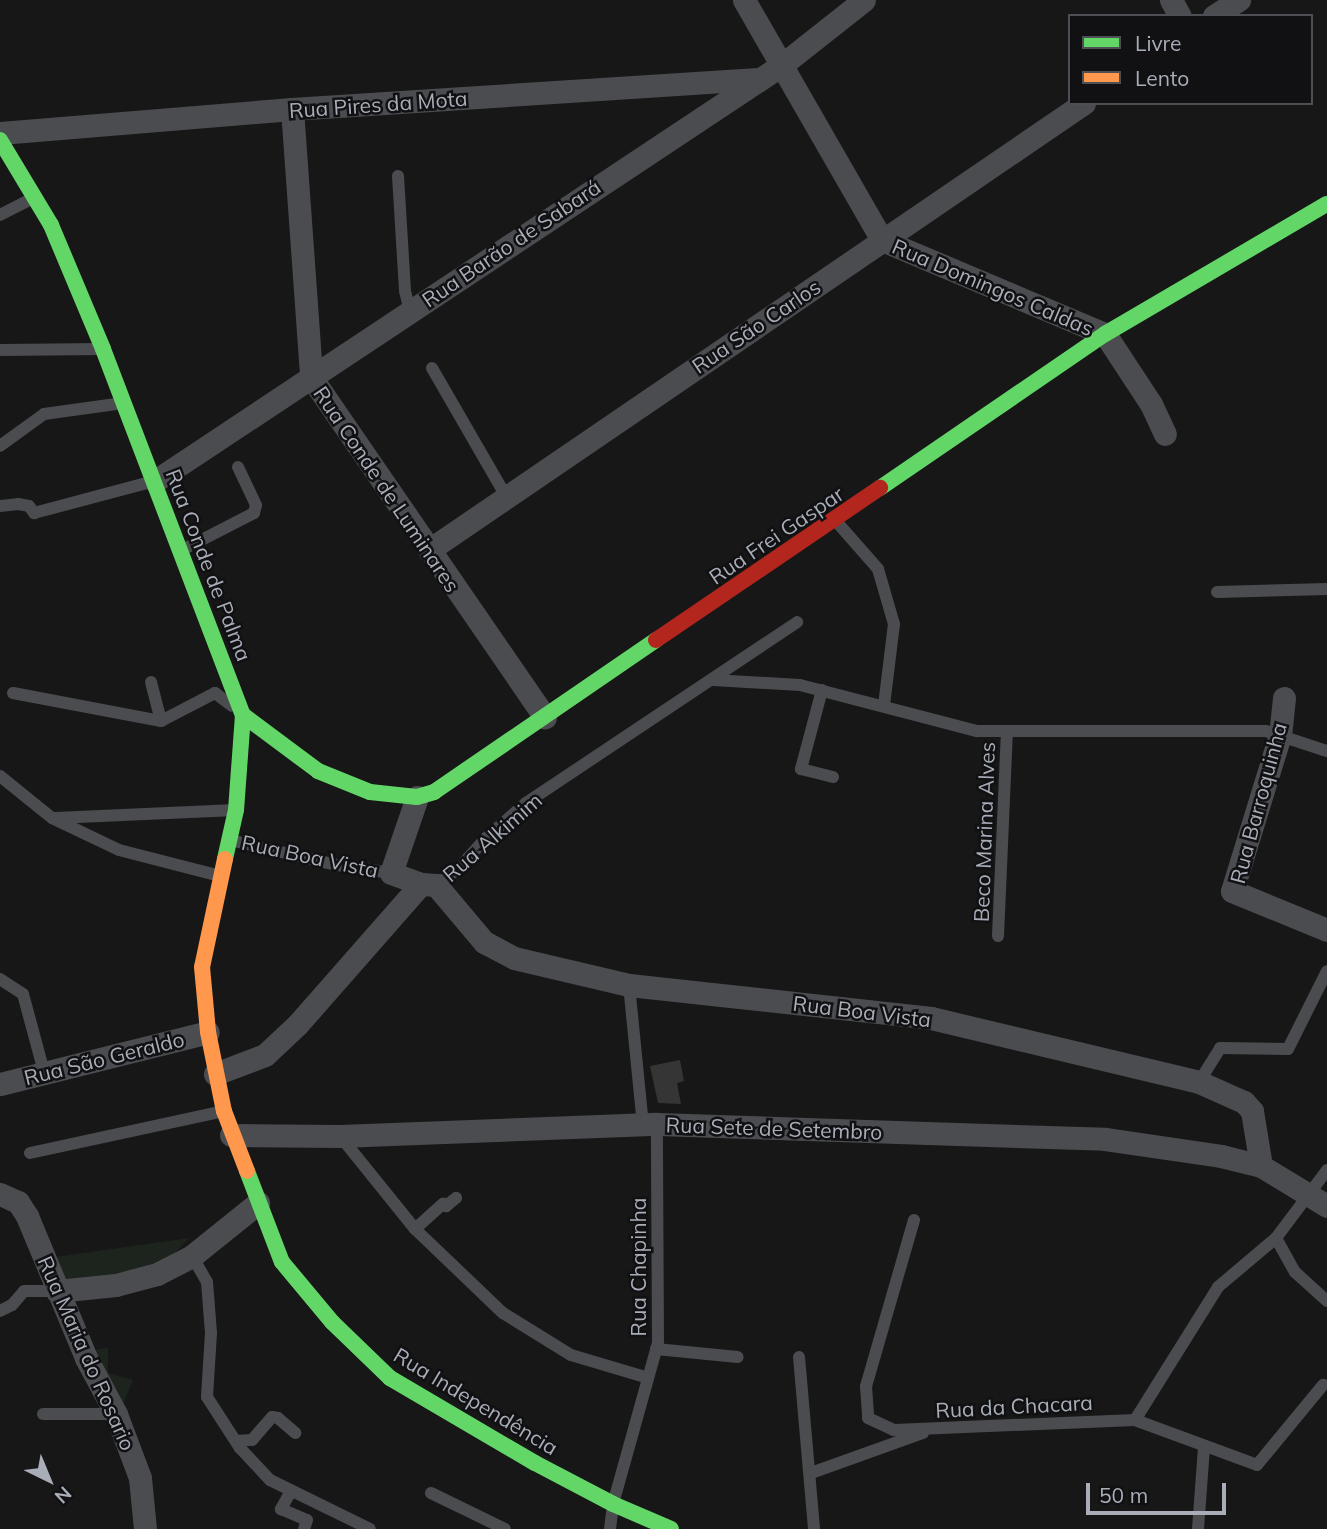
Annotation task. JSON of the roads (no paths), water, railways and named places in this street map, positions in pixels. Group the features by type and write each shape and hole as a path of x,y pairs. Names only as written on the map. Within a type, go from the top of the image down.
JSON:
{"street":[{"name":"Rua Domingos Caldas","path":"744,0 882,240 1105,334 1152,404 1165,434"},
{"name":"Rua Barão de Sabará","path":"155,481 783,64 864,0"},
{"path":"1217,14 1239,0"},
{"name":"Rua Pires da Mota","path":"0,133 292,109 757,79"},
{"name":"Rua São Carlos","path":"429,550 1081,105"},
{"name":"Rua Conde de Luminares","path":"292,109 311,377 545,717"},
{"name":"Rua Conde de Palma","path":"0,140 51,225 155,481 243,715 236,810 202,967 208,1032"},
{"name":"Rua Frei Gaspar","path":"417,797 434,792 1105,334 1327,204"},
{"name":"Rua Barroquinha","path":"1283,698 1280,735 1232,891 1327,930"},
{"path":"243,715 318,771 370,792 417,797 391,873 429,885"},
{"name":"Rua Boa Vista","path":"429,885 484,942 514,958 629,985 931,1018 1199,1082 1244,1102 1252,1111 1261,1166"},
{"name":"Rua Alkimim","path":"215,1074 265,1055 429,885"},
{"name":"Rua São Geraldo","path":"0,1084 208,1032"},
{"name":"Rua Independência","path":"208,1032 215,1074 231,1135 282,1262 332,1322 390,1378 535,1464 613,1504 671,1529"},
{"name":"Rua Sete de Setembro","path":"231,1135 340,1136 650,1125 1105,1139 1221,1156 1261,1166 1317,1201"},
{"name":"Rua Maria do Rosario","path":"0,1194 18,1202 86,1358 116,1414 139,1478 145,1529"},
{"path":"57,1291 117,1285 157,1274 192,1256 258,1203"}],"lane":[{"path":"398,176 405,291 410,311"},
{"path":"0,215 33,198"},
{"path":"0,350 103,349"},
{"path":"432,368 506,496"},
{"path":"0,446 44,414 123,403"},
{"path":"182,550 254,513 256,505 238,467"},
{"path":"0,506 18,503 29,506 34,513 155,481"},
{"path":"835,520 878,569 894,624 884,705"},
{"path":"1217,592 1327,589"},
{"name":"Rua Alkimim","path":"429,885 459,869 486,838 526,803 797,622"},
{"path":"713,680 800,685 977,731 1266,732 1327,751"},
{"path":"151,682 161,720"},
{"path":"822,690 801,769 833,777"},
{"path":"13,693 161,720 215,693 243,715"},
{"name":"Beco Marina Alves","path":"999,936 1007,731"},
{"path":"0,776 52,818 119,850 223,877"},
{"path":"52,818 236,810"},
{"name":"Rua Boa Vista","path":"229,840 337,865 391,873"},
{"path":"1199,1082 1220,1048 1287,1049 1327,971"},
{"path":"0,979 23,994 44,1072"},
{"name":"Rua Chapinha","path":"610,1529 613,1504 656,1349 650,1125 629,985"},
{"path":"30,1153 224,1111"},
{"path":"340,1136 415,1229 503,1313 571,1355 648,1378"},
{"path":"1135,1420 1217,1287 1317,1201 1327,1170"},
{"path":"415,1229 443,1204 446,1206 456,1198"},
{"name":"Rua da Chacara","path":"914,1220 866,1387 868,1418 894,1430 1135,1420 1204,1448 1257,1465 1323,1385"},
{"path":"1276,1238 1295,1272 1327,1301"},
{"path":"192,1256 207,1282 211,1333 206,1397 236,1441 270,1480 370,1529"},
{"path":"0,1311 12,1306 24,1291 57,1291"},
{"path":"656,1349 738,1357"},
{"path":"799,1357 814,1529"},
{"path":"43,1414 116,1414"},
{"path":"236,1441 252,1440 272,1416 295,1433"},
{"path":"810,1473 933,1430"},
{"path":"1198,1529 1204,1448"},
{"path":"291,1491 281,1509 307,1520 304,1529"},
{"path":"430,1493 505,1529"}]}
